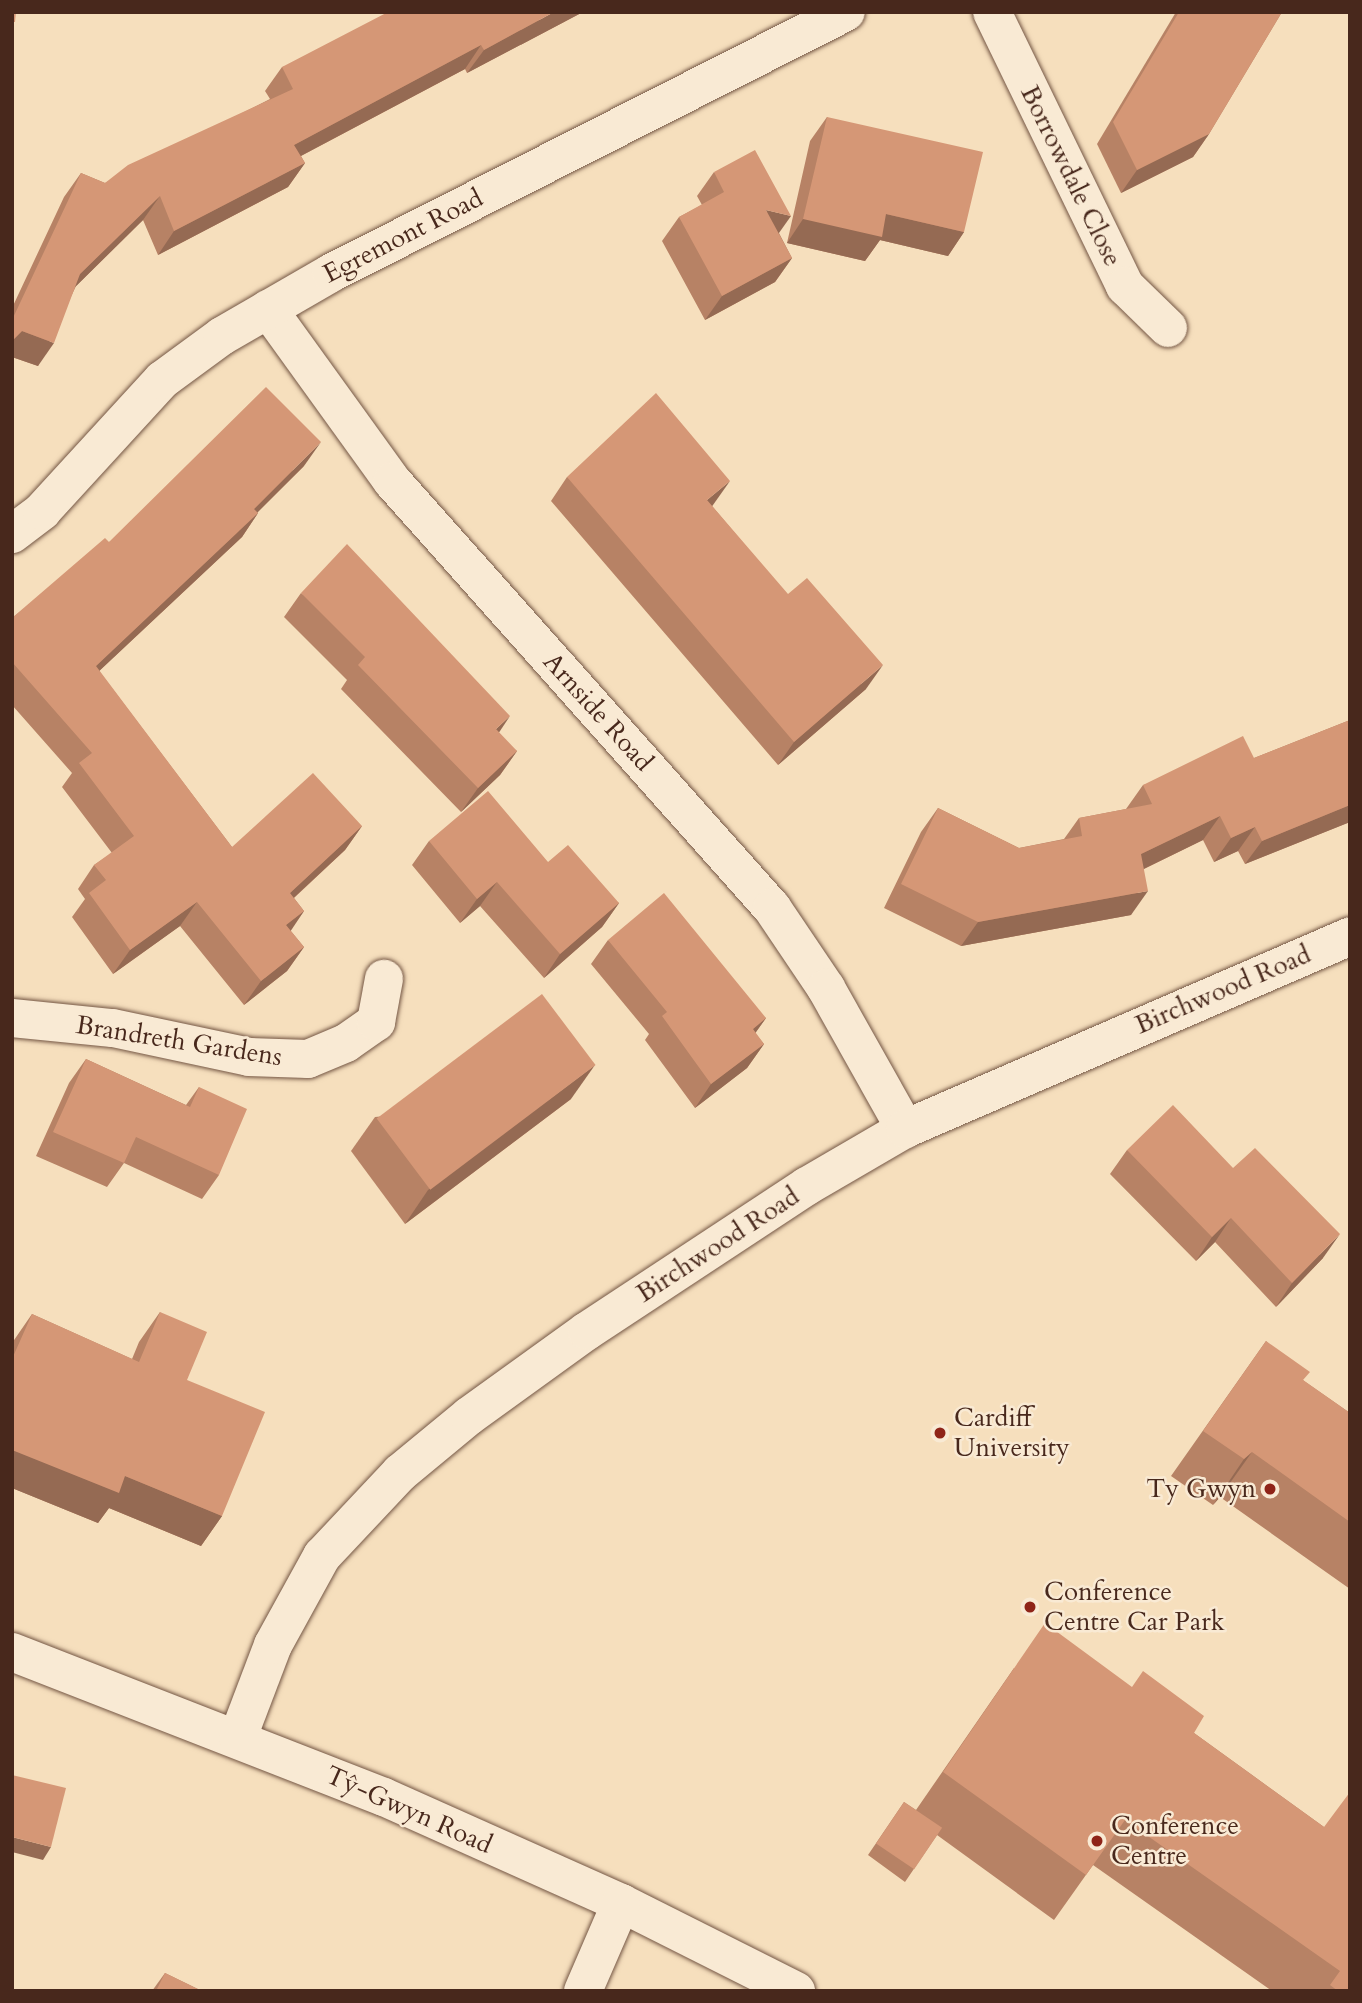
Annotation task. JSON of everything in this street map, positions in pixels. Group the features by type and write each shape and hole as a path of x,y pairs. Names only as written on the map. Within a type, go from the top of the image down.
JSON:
{"street":[{"name":"Egremont Road","path":"12,534 41,511 162,380 268,309 846,12"},
{"name":"Borrowdale Close","path":"992,12 1125,286 1168,328"},
{"name":"Arnside Road","path":"268,309 392,481 772,908 826,988 905,1129"},
{"name":"Birchwood Road","path":"238,1737 296,1597 321,1556 400,1473 469,1416 587,1331 807,1186 905,1129 1350,936"},
{"name":"Brandreth Gardens","path":"12,1018 113,1028 249,1057 308,1059 346,1043 376,1022 384,979"},
{"name":"Tŷ-Gwyn Road","path":"12,1652 238,1737 621,1903 796,1991"},
{"path":"583,1991 621,1903"}],"building":[{"path":"12,12 16,12 15,22 12,22"},
{"path":"388,12 554,12 484,50 481,45 294,145 305,163 174,231 160,196 80,274 54,343 22,331 12,341 12,320 81,173 105,183 128,165 293,89 282,67"},
{"path":"1179,12 1282,12 1209,134 1137,170 1113,122"},
{"path":"827,117 983,152 964,232 886,214 882,237 803,219"},
{"path":"755,150 791,216 766,210 792,258 722,296 679,217 724,192 714,172"},
{"path":"266,387 321,442 254,509 258,513 96,666 232,847 313,773 362,826 290,893 304,911 286,925 304,947 261,981 197,902 130,950 89,893 106,880 94,865 134,836 79,763 92,753 12,662 12,618 105,538 109,542"},
{"path":"656,393 730,481 707,500 788,594 807,578 883,665 794,742 567,477"},
{"path":"347,544 510,716 496,729 517,751 478,788 358,665 365,657 301,593"},
{"path":"1350,720 1350,805 1262,841 1255,827 1231,838 1220,816 1141,854 1148,891 978,922 901,884 938,808 1019,848 1082,836 1079,818 1152,804 1143,785 1243,736 1254,758"},
{"path":"488,791 548,862 568,845 619,903 560,954 497,882 477,899 429,841"},
{"path":"664,893 766,1018 753,1029 764,1044 711,1084 662,1016 667,1012 608,940"},
{"path":"542,994 596,1065 430,1190 377,1119"},
{"path":"86,1059 190,1107 199,1087 247,1109 219,1175 136,1137 124,1163 53,1132"},
{"path":"1173,1105 1233,1168 1255,1148 1340,1234 1292,1283 1231,1218 1212,1237 1127,1150"},
{"path":"160,1312 207,1332 187,1380 265,1412 222,1516 125,1476 119,1493 12,1450 12,1359 32,1314 139,1362"},
{"path":"1266,1341 1310,1372 1303,1380 1350,1413 1350,1522 1252,1452 1244,1459 1203,1431"},
{"path":"1045,1623 1132,1687 1143,1671 1204,1716 1194,1733 1324,1827 1350,1792 1350,1991 1338,1991 1330,1985 1340,1971 1125,1820 1086,1875 943,1772"},
{"path":"12,1775 66,1788 51,1847 12,1837"},
{"path":"904,1802 942,1828 914,1869 876,1843"},
{"path":"165,1973 202,1991 156,1991"}],"place":[{"name":"Cardiff University","path":"940,1433"},
{"name":"Ty Gwyn","path":"1270,1489"},
{"name":"Conference Centre Car Park","path":"1030,1607"},
{"name":"Conference Centre","path":"1097,1841"}]}
